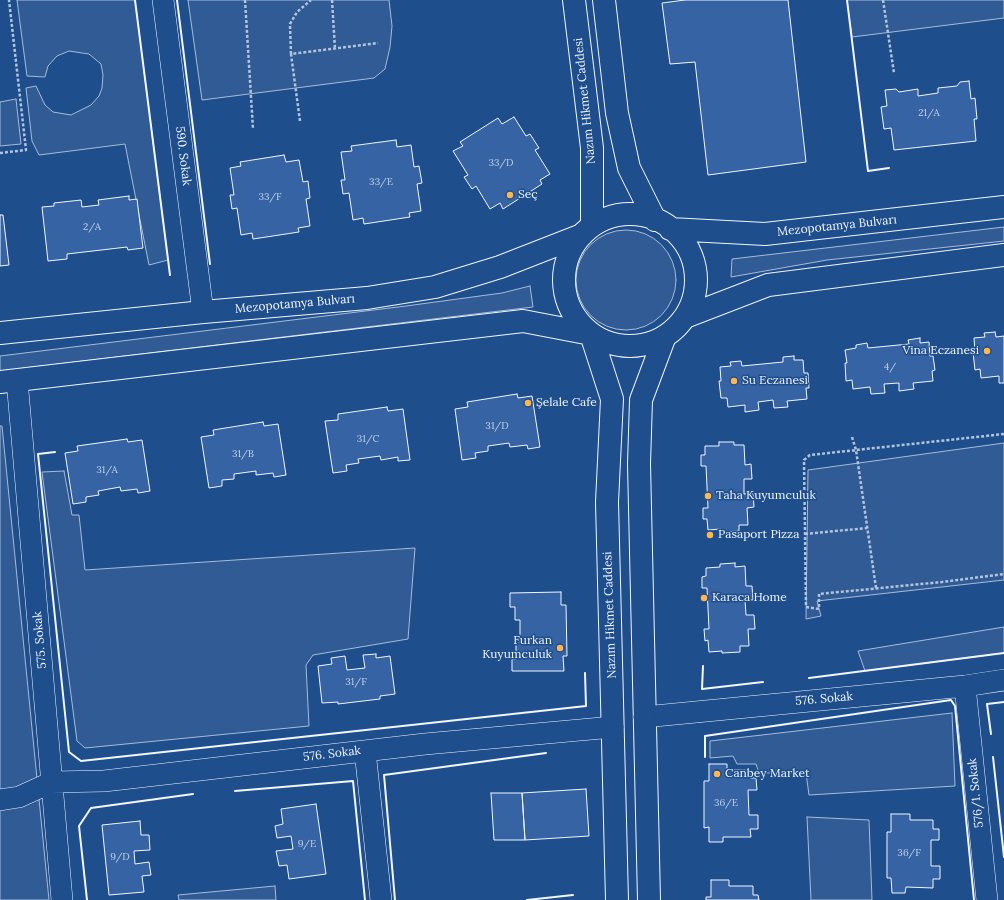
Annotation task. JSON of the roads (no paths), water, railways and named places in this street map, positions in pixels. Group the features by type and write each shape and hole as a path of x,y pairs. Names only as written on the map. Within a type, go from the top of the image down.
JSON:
{"main road":[{"name":"Nazım Hikmet Caddesi","path":"574,0 592,148 587,231"},
{"path":"604,0 617,114 629,168 663,224"},
{"name":"Mezopotamya Bulvarı","path":"663,224 765,234 1004,207"},
{"path":"629,214 642,216 663,224 679,237 686,247 692,258 695,270 696,282 694,294 685,317 665,336 654,342 641,346 628,347 615,345 592,334 574,315 567,301 564,286 565,271 568,256 574,245 587,231 603,220 616,216 629,214"},
{"name":"Mezopotamya Bulvarı","path":"0,333 203,312 367,298 435,287 500,267 587,231"},
{"path":"685,317 768,285 1004,255"},
{"path":"9,381 523,321 592,334"},
{"name":"Nazım Hikmet Caddesi","path":"592,334 612,399 607,502 617,900"},
{"path":"649,900 639,464 641,400 665,336"}],"street":[{"name":"590. Sokak","path":"163,0 203,312"},
{"name":"575. Sokak","path":"9,381 52,782 62,900"},
{"name":"576. Sokak","path":"644,717 966,686 1004,680"},
{"name":"576/1. Sokak","path":"966,686 987,900"},
{"name":"576. Sokak","path":"52,782 104,781 365,750 613,727"},
{"path":"365,750 381,900"},
{"path":"0,800 19,798 52,782"}],"place":[{"name":"Seç","path":"510,195"},
{"name":"Vina Eczanesi","path":"987,351"},
{"name":"Su Eczanesi","path":"734,381"},
{"name":"Şelale Cafe","path":"528,403"},
{"name":"Taha Kuyumculuk","path":"708,496"},
{"name":"Pasaport Pizza","path":"710,535"},
{"name":"Karaca Home","path":"704,598"},
{"name":"Furkan Kuyumculuk","path":"560,648"},
{"name":"Canbey Market","path":"717,774"}]}
